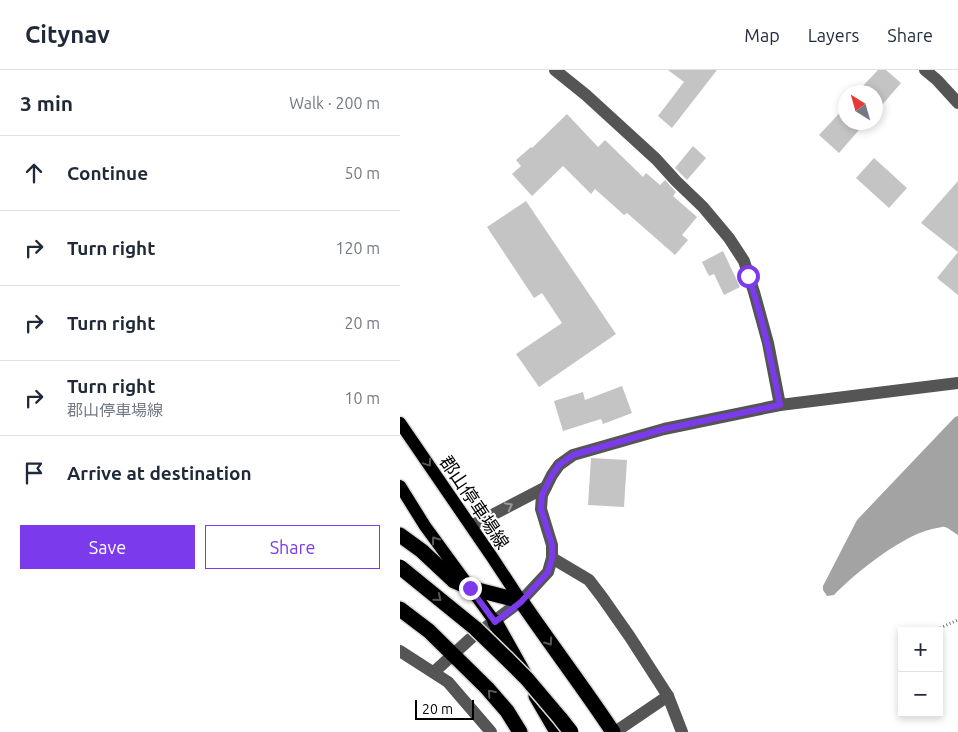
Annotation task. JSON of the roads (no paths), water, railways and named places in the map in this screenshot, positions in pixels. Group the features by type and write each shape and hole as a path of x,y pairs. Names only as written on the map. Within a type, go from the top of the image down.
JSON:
{"highway":[{"path":"400,535 422,551 454,580 470,588 521,602 614,732"},
{"path":"400,567 475,628 506,658 527,679 570,732"},
{"path":"400,609 429,632 487,688 507,711 520,732"},
{"path":"495,622 556,732"}],"main road":[{"name":"郡山停車場線","path":"400,422 521,602"},
{"path":"400,486 425,526 495,622"}],"street":[{"path":"555,70 586,95 656,159 703,207 732,243 744,262 754,292 768,343 780,405"},
{"path":"925,70 958,103"},
{"path":"434,672 470,639 521,602 548,572 552,558 552,545 541,509 542,495 559,465 573,455 664,429 780,405 958,383"},
{"path":"471,526 546,487"},
{"path":"552,558 589,580 630,637 668,696 682,732"},
{"path":"400,651 448,682 491,732"},
{"path":"614,732 668,696"}]}
